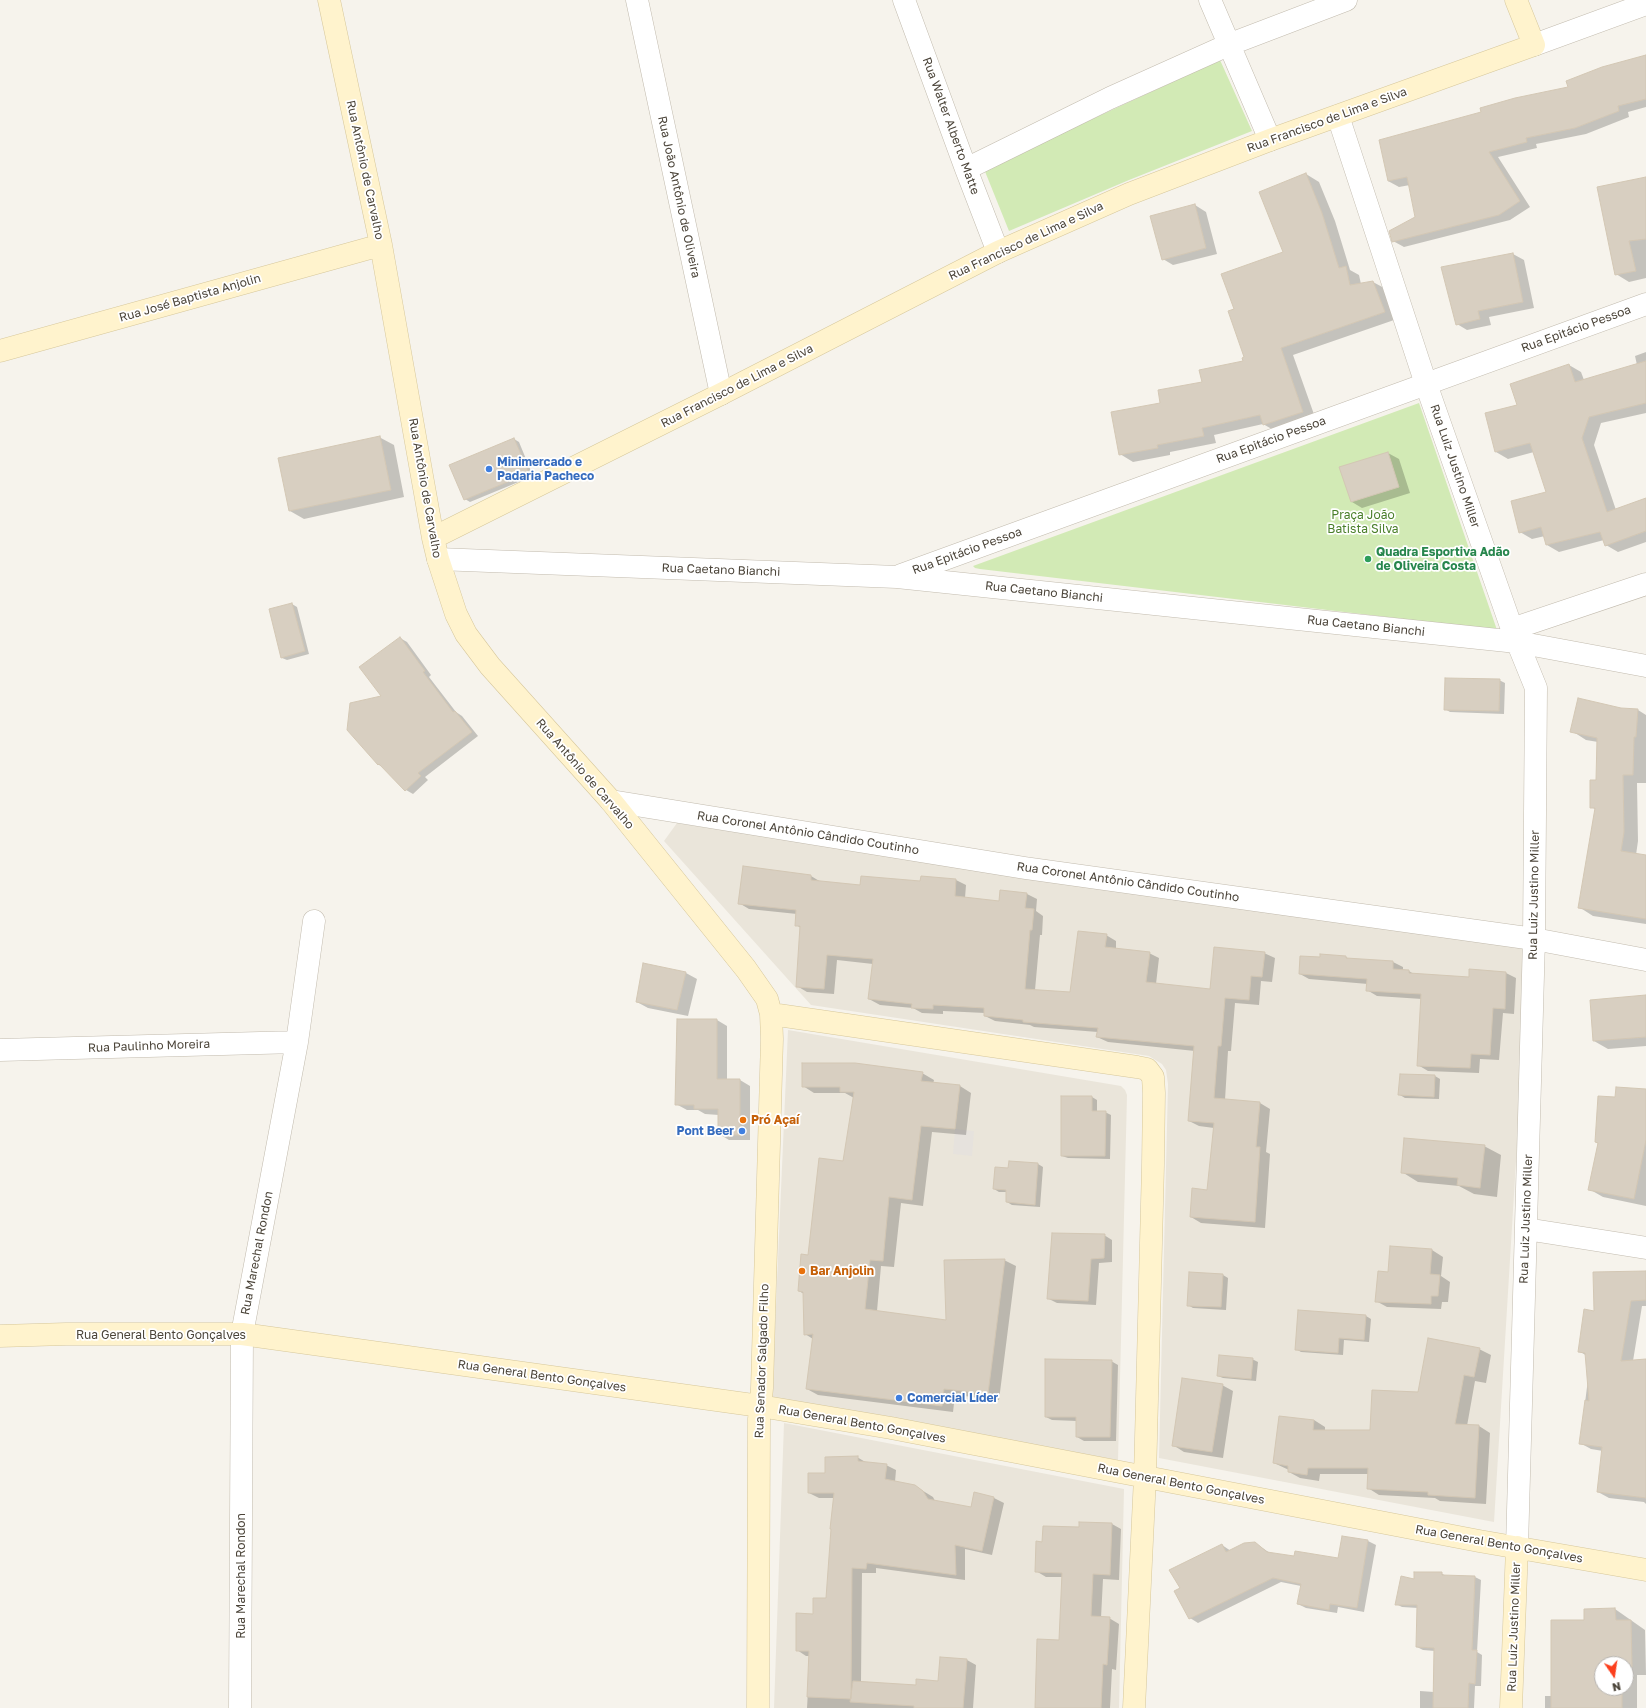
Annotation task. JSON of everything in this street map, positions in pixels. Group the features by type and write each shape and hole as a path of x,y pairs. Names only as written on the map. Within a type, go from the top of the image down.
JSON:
{"main road":[{"name":"Rua Antônio de Carvalho","path":"329,0 381,245 433,538 438,559 456,614 466,634 519,700 611,801 758,984 767,999 771,1014"},
{"path":"1516,0 1534,46"},
{"name":"Rua Francisco de Lima e Silva","path":"433,538 721,394 998,252 1129,194 1270,140 1534,46"},
{"name":"Rua José Baptista Anjolin","path":"0,351 381,245"},
{"path":"771,1014 1137,1066 1147,1069 1153,1077 1154,1118 1145,1477 1134,1708"},
{"name":"Rua Senador Salgado Filho","path":"758,1708 760,1406 772,1039 771,1014"},
{"name":"Rua General Bento Gonçalves","path":"0,1336 66,1334 242,1334 760,1406 891,1428 1471,1539 1646,1570"},
{"name":"Rua Luiz Justino Miller","path":"1511,1708 1517,1547"}],"street":[{"name":"Rua João Antônio de Oliveira","path":"637,0 721,394"},
{"name":"Rua Walter Alberto Matte","path":"904,0 998,252"},
{"path":"1210,0 1270,140"},
{"path":"966,169 1110,98 1228,45 1346,0"},
{"name":"Rua Francisco de Lima e Silva","path":"1534,46 1646,4"},
{"name":"Rua Luiz Justino Miller","path":"1338,116 1426,384 1515,635 1536,688 1534,940 1517,1547"},
{"name":"Rua Epitácio Pessoa","path":"896,577 1646,304"},
{"name":"Rua Caetano Bianchi","path":"438,559 896,577 1515,635 1646,666"},
{"path":"1515,635 1646,584"},
{"name":"Rua Coronel Antônio Cândido Coutinho","path":"611,801 1025,868 1534,940 1646,960"},
{"name":"Rua Marechal Rondon","path":"240,1708 242,1334 297,1042 314,921"},
{"name":"Rua Paulinho Moreira","path":"0,1050 297,1042"},
{"path":"1526,1229 1646,1248"}],"shaded area":[{"path":"677,823 1025,877 1529,948 1494,1522 1159,1458 1168,1084 1166,1070 1162,1064 1149,1056 811,1005 664,841"},
{"path":"788,1030 1121,1086 1125,1090 1127,1095 1118,1460 777,1402 773,1400"},
{"path":"955,1129 974,1131 972,1156 953,1154"},
{"path":"784,1423 1124,1489 1119,1708 774,1708"}],"green space":[{"path":"1220,60 1252,131 1129,180 1009,231 984,169"},
{"name":"Praça João Batista Silva","path":"1419,403 1497,630 980,569 973,566"}],"building":[{"path":"1646,55 1646,99 1618,106 1619,111 1575,128 1526,138 1527,142 1489,152 1520,201 1499,215 1392,242 1389,231 1415,217 1407,177 1388,181 1379,140 1481,112 1480,108 1515,98 1568,87 1566,81 1602,67"},
{"path":"1306,173 1322,213 1339,268 1346,266 1350,285 1373,281 1385,312 1281,348 1303,412 1263,425 1260,415 1202,428 1204,436 1157,445 1158,448 1119,455 1111,412 1160,403 1158,390 1202,382 1199,370 1243,361 1242,358 1244,357 1228,311 1234,309 1221,274 1283,252 1259,192"},
{"path":"1646,177 1646,239 1629,241 1636,271 1615,275 1597,187"},
{"path":"1195,204 1206,248 1162,260 1150,216"},
{"path":"1513,253 1523,302 1478,311 1480,319 1456,325 1441,267"},
{"path":"1646,361 1646,403 1589,417 1582,438 1607,512 1646,498 1646,531 1605,546 1600,532 1546,545 1541,527 1519,533 1511,501 1546,492 1530,443 1495,452 1485,413 1517,405 1510,384 1569,364 1575,382"},
{"path":"380,436 391,490 289,511 278,458"},
{"name":"Minimercado e Padaria Pacheco","path":"514,438 529,473 464,500 449,465"},
{"path":"1388,452 1399,487 1351,502 1339,467"},
{"path":"292,603 305,651 281,658 269,609"},
{"path":"400,637 425,671 423,672 453,712 455,711 472,732 418,773 421,776 405,791 379,764 378,765 347,730 350,703 381,696 359,667"},
{"path":"1445,678 1500,679 1499,711 1444,710"},
{"path":"1578,698 1621,708 1638,709 1636,737 1634,737 1633,775 1623,775 1624,832 1621,851 1646,855 1646,919 1578,908 1595,808 1590,808 1590,780 1596,780 1597,738 1570,732"},
{"path":"743,866 811,875 811,880 860,885 861,876 920,881 921,876 956,879 955,896 999,901 1000,890 1027,893 1025,908 1034,909 1032,930 1030,930 1025,989 1070,992 1078,931 1107,934 1105,947 1150,952 1146,982 1210,989 1214,947 1265,952 1262,977 1251,976 1249,1000 1225,998 1221,1046 1218,1046 1214,1098 1260,1102 1256,1147 1260,1147 1255,1222 1190,1217 1192,1188 1207,1190 1214,1123 1188,1121 1194,1046 1096,1037 1098,1028 1023,1022 1023,1020 984,1016 984,1008 933,1005 933,1009 911,1008 912,1004 868,999 873,959 827,955 824,989 796,987 800,926 795,926 796,910 738,904"},
{"path":"1320,954 1346,956 1346,958 1393,961 1393,969 1409,970 1409,973 1469,977 1469,969 1506,972 1505,1009 1493,1008 1490,1055 1471,1054 1470,1068 1417,1066 1421,994 1366,991 1367,979 1299,974 1300,956 1320,957"},
{"path":"643,963 686,972 677,1010 636,1002"},
{"path":"1646,995 1646,1037 1593,1041 1590,1000"},
{"path":"677,1019 717,1019 717,1079 740,1079 740,1135 718,1135 718,1109 694,1109 694,1105 675,1105"},
{"path":"802,1063 855,1063 923,1072 921,1081 960,1085 955,1129 921,1126 912,1200 889,1197 883,1261 870,1260 865,1309 946,1320 944,1260 1005,1259 988,1394 944,1389 942,1406 806,1389 813,1334 804,1335 803,1292 798,1291 801,1254 808,1255 819,1158 843,1161 854,1092 840,1092 840,1087 802,1087"},
{"path":"1400,1074 1435,1075 1434,1097 1398,1095"},
{"path":"1616,1087 1646,1089 1646,1140 1634,1199 1588,1190 1598,1143 1595,1142 1598,1096 1615,1097"},
{"path":"1061,1096 1092,1096 1092,1111 1106,1111 1105,1156 1061,1156"},
{"path":"1404,1138 1485,1145 1480,1188 1457,1185 1458,1178 1401,1173"},
{"path":"1009,1161 1038,1163 1035,1205 1006,1202 1006,1190 993,1189 995,1167 1008,1168"},
{"path":"1052,1233 1105,1234 1104,1258 1091,1259 1088,1301 1047,1299"},
{"path":"1390,1246 1432,1249 1430,1274 1440,1275 1438,1296 1431,1296 1431,1304 1375,1302 1378,1271 1388,1272"},
{"path":"1646,1271 1646,1300 1631,1301 1621,1361 1646,1359 1646,1498 1597,1492 1602,1447 1579,1444 1585,1400 1589,1401 1585,1353 1578,1352 1584,1309 1594,1311 1593,1272"},
{"path":"1189,1272 1223,1274 1221,1307 1187,1306"},
{"path":"1298,1310 1366,1315 1364,1340 1339,1338 1338,1353 1295,1350"},
{"path":"1428,1338 1480,1348 1474,1377 1464,1375 1455,1424 1479,1425 1475,1498 1428,1495 1428,1492 1367,1489 1368,1468 1308,1468 1307,1475 1288,1472 1288,1466 1273,1463 1279,1416 1314,1420 1313,1430 1370,1430 1372,1390 1418,1392"},
{"path":"1219,1355 1253,1358 1251,1379 1217,1376"},
{"path":"1045,1359 1112,1360 1110,1437 1076,1437 1076,1417 1045,1417"},
{"path":"1182,1378 1223,1384 1212,1452 1172,1446"},
{"path":"858,1456 858,1461 887,1464 885,1479 915,1485 923,1491 928,1499 971,1507 974,1492 994,1497 982,1551 955,1545 956,1575 867,1563 866,1569 852,1568 851,1699 807,1697 809,1651 796,1651 796,1613 813,1614 813,1598 826,1598 830,1529 834,1493 808,1493 808,1473 825,1473 825,1457"},
{"path":"1079,1522 1112,1523 1110,1575 1093,1574 1091,1616 1110,1617 1107,1665 1103,1664 1101,1708 1035,1708 1037,1639 1059,1640 1062,1573 1035,1572 1036,1541 1042,1542 1043,1526 1079,1527"},
{"path":"1342,1536 1368,1540 1357,1608 1330,1604 1329,1610 1297,1604 1301,1584 1273,1578 1189,1619 1174,1591 1180,1588 1169,1570 1222,1544 1226,1552 1244,1543 1255,1542 1267,1552 1294,1556 1295,1551 1338,1558"},
{"path":"1414,1572 1442,1572 1442,1575 1475,1576 1472,1650 1477,1650 1475,1684 1469,1683 1468,1708 1433,1708 1434,1648 1416,1647 1417,1605 1395,1605 1401,1576 1414,1579"},
{"path":"1615,1608 1616,1620 1631,1620 1632,1656 1594,1656 1594,1696 1622,1696 1622,1708 1551,1708 1551,1620 1584,1620 1584,1609"},
{"path":"940,1657 967,1659 963,1708 914,1708 914,1706 850,1702 853,1681 916,1685 916,1679 938,1681"}],"place":[{"name":"Minimercado e Padaria Pacheco","path":"489,469"},
{"name":"Quadra Esportiva Adão de Oliveira Costa","path":"1368,559"},
{"name":"Pró Açaí","path":"743,1120"},
{"name":"Pont Beer","path":"742,1131"},
{"name":"Bar Anjolin","path":"802,1271"},
{"name":"Comercial Líder","path":"899,1398"}]}
